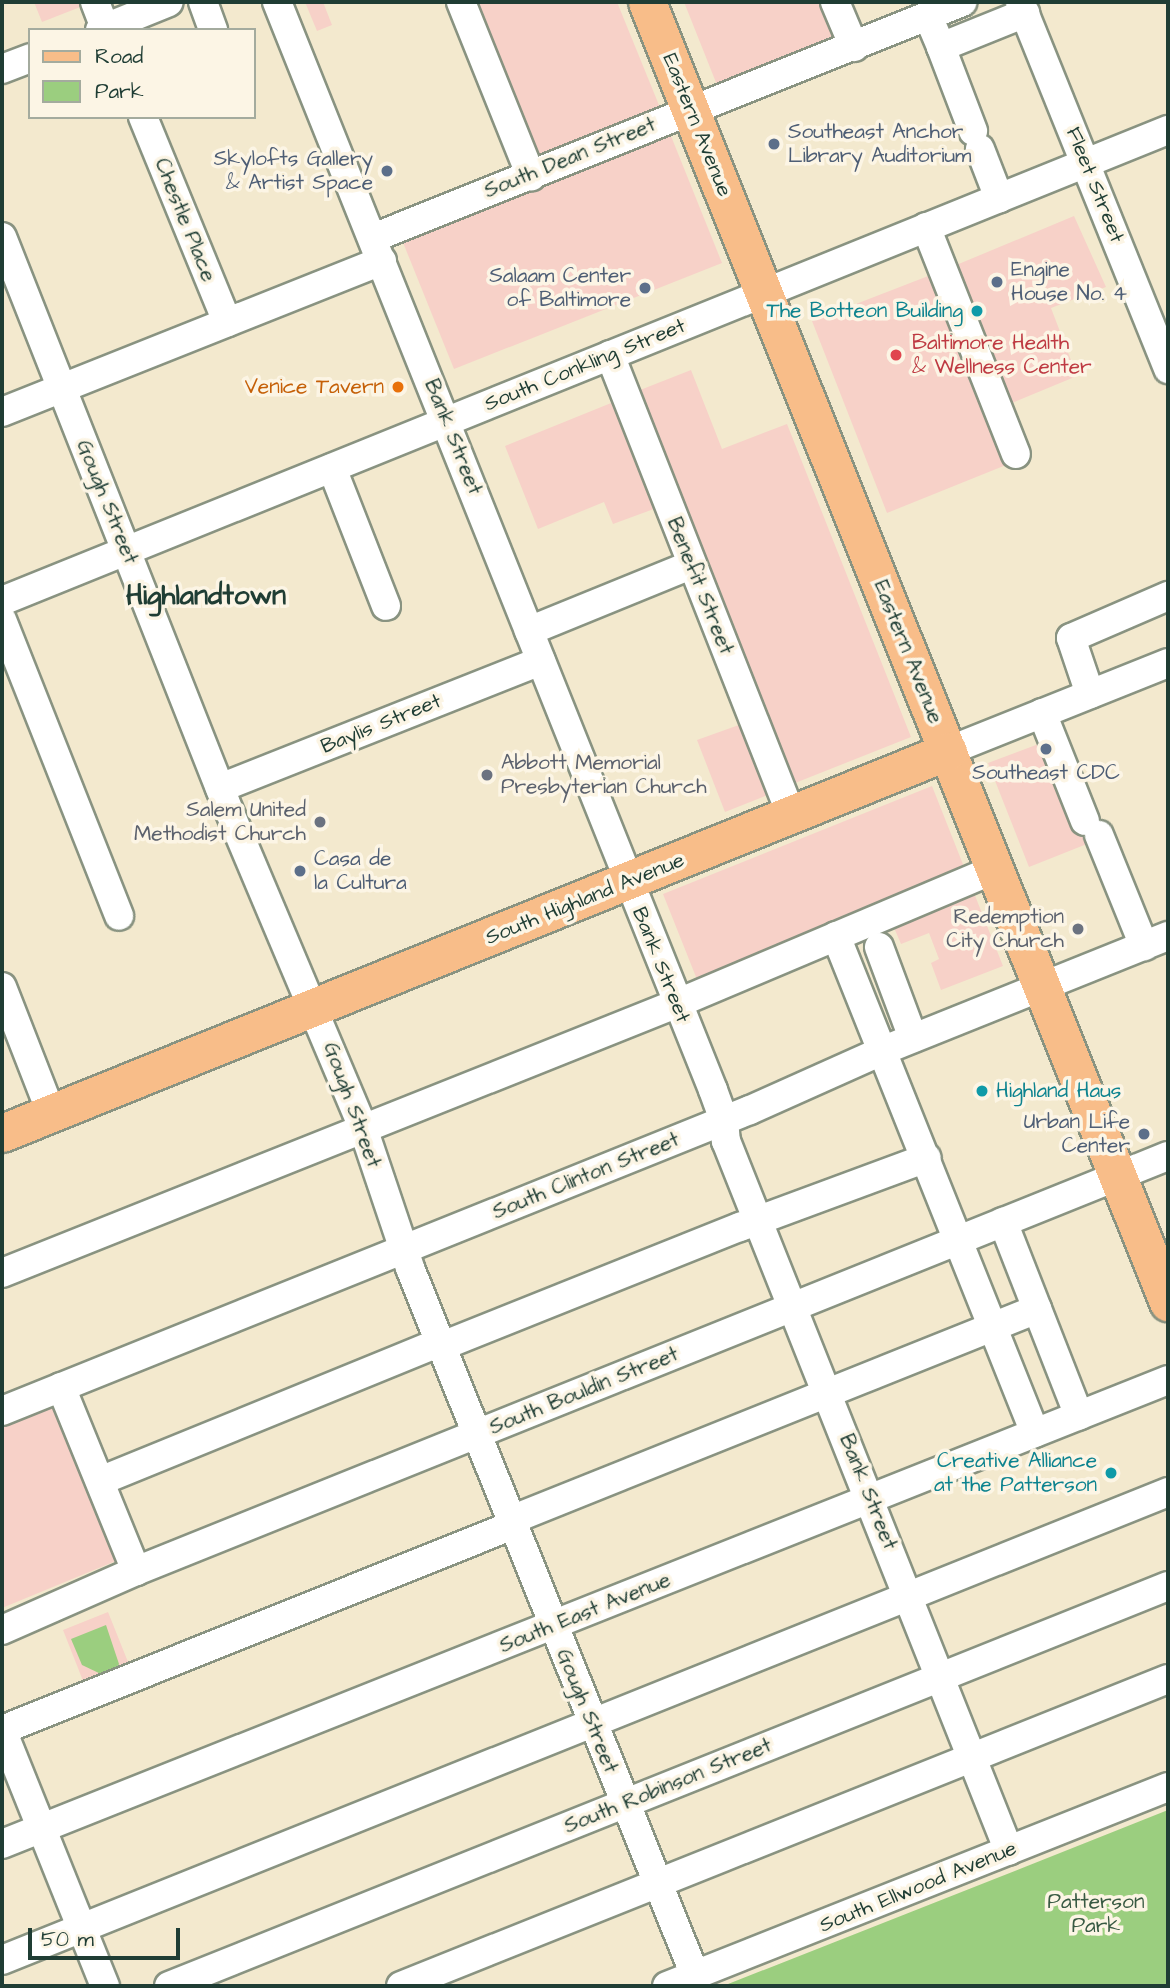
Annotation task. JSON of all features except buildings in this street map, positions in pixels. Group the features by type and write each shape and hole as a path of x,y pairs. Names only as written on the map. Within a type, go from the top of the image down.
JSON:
{"main road":[{"name":"Eastern Avenue","path":"648,2 1168,1302"},
{"name":"South Highland Avenue","path":"2,1133 948,751"}],"street":[{"path":"101,22 169,2"},
{"path":"203,2 212,28"},
{"name":"Bank Street","path":"277,2 447,421 724,1120 726,1140 1009,1851"},
{"path":"461,2 531,176"},
{"path":"835,2 855,47"},
{"name":"South Dean Street","path":"2,412 227,322 531,176 962,2"},
{"path":"941,47 1022,7"},
{"name":"Fleet Street","path":"1022,7 1168,369"},
{"path":"928,16 999,198"},
{"path":"2,69 28,59"},
{"name":"Chestle Place","path":"143,119 227,322"},
{"name":"South Conkling Street","path":"2,601 1168,130"},
{"path":"926,227 1016,454"},
{"name":"Gough Street","path":"2,237 220,788 363,1128 403,1250 695,1975"},
{"name":"Benefit Street","path":"610,355 792,816"},
{"path":"331,468 386,606"},
{"path":"530,631 691,565"},
{"path":"1090,694 1071,638 1168,596"},
{"path":"2,620 119,916"},
{"name":"Baylis Street","path":"220,788 541,661"},
{"name":"South Highland Avenue","path":"948,751 1168,663"},
{"path":"1042,713 1092,828 1162,940"},
{"path":"2,1273 676,1004 995,869"},
{"path":"836,936 884,1049 1035,1433"},
{"name":"South Clinton Street","path":"2,1411 724,1120 884,1049 1162,940"},
{"path":"879,947 913,1038"},
{"path":"2,987 51,1113"},
{"name":"South Bouldin Street","path":"2,1630 136,1572 1168,1156"},
{"path":"100,1481 758,1220 927,1158"},
{"path":"1003,1223 1079,1416"},
{"path":"105,1986 2,1730 1037,1309"},
{"name":"South East Avenue","path":"2,1844 1168,1380"},
{"path":"61,1387 136,1572"},
{"path":"2,1960 1168,1492"},
{"name":"South Robinson Street","path":"169,1986 1168,1586"},
{"path":"401,1986 1168,1679"},
{"name":"South Ellwood Avenue","path":"667,1986 1168,1787"}],"shaded area":[{"path":"34,2 87,2 88,4 42,22"},
{"path":"305,2 323,2 332,25 317,31"},
{"path":"470,2 617,2 663,115 537,166"},
{"path":"684,2 822,2 838,43 719,90"},
{"path":"667,126 722,263 454,369 400,235"},
{"path":"1074,216 1106,287 1051,308 1077,376 1002,407 949,268"},
{"path":"936,273 1011,463 887,513 812,321"},
{"path":"691,370 722,449 787,424 911,737 785,787 630,394"},
{"path":"621,399 662,506 613,524 604,502 538,529 505,446"},
{"path":"750,721 778,791 725,812 697,740"},
{"path":"1052,739 1097,840 1029,867 988,763"},
{"path":"932,786 968,877 700,987 663,894"},
{"path":"970,883 1003,966 941,990 931,963 939,959 929,933 901,944 889,916"},
{"path":"59,1401 123,1558 2,1608 2,1425"},
{"path":"108,1612 132,1672 87,1691 63,1630"}],"green space":[{"path":"106,1625 119,1664 115,1670 103,1675 82,1665 71,1639"},
{"name":"Patterson Park","path":"1168,1810 1168,1986 723,1986 997,1878"}],"place":[{"name":"Southeast Anchor Library Auditorium","path":"774,144"},
{"name":"Skylofts Gallery & Artist Space","path":"387,171"},
{"name":"Engine House No. 4","path":"997,282"},
{"name":"Salaam Center of Baltimore","path":"645,288"},
{"name":"The Botteon Building","path":"977,311"},
{"name":"Baltimore Health & Wellness Center","path":"896,355"},
{"name":"Venice Tavern","path":"398,387"},
{"name":"Southeast CDC","path":"1046,749"},
{"name":"Abbott Memorial Presbyterian Church","path":"487,775"},
{"name":"Salem United Methodist Church","path":"320,822"},
{"name":"Casa de la Cultura","path":"300,871"},
{"name":"Redemption City Church","path":"1078,929"},
{"name":"Highland Haus","path":"982,1091"},
{"name":"Urban Life Center","path":"1144,1134"},
{"name":"Creative Alliance at the Patterson","path":"1111,1473"}],"district":[{"name":"Highlandtown","path":"206,596"}]}
